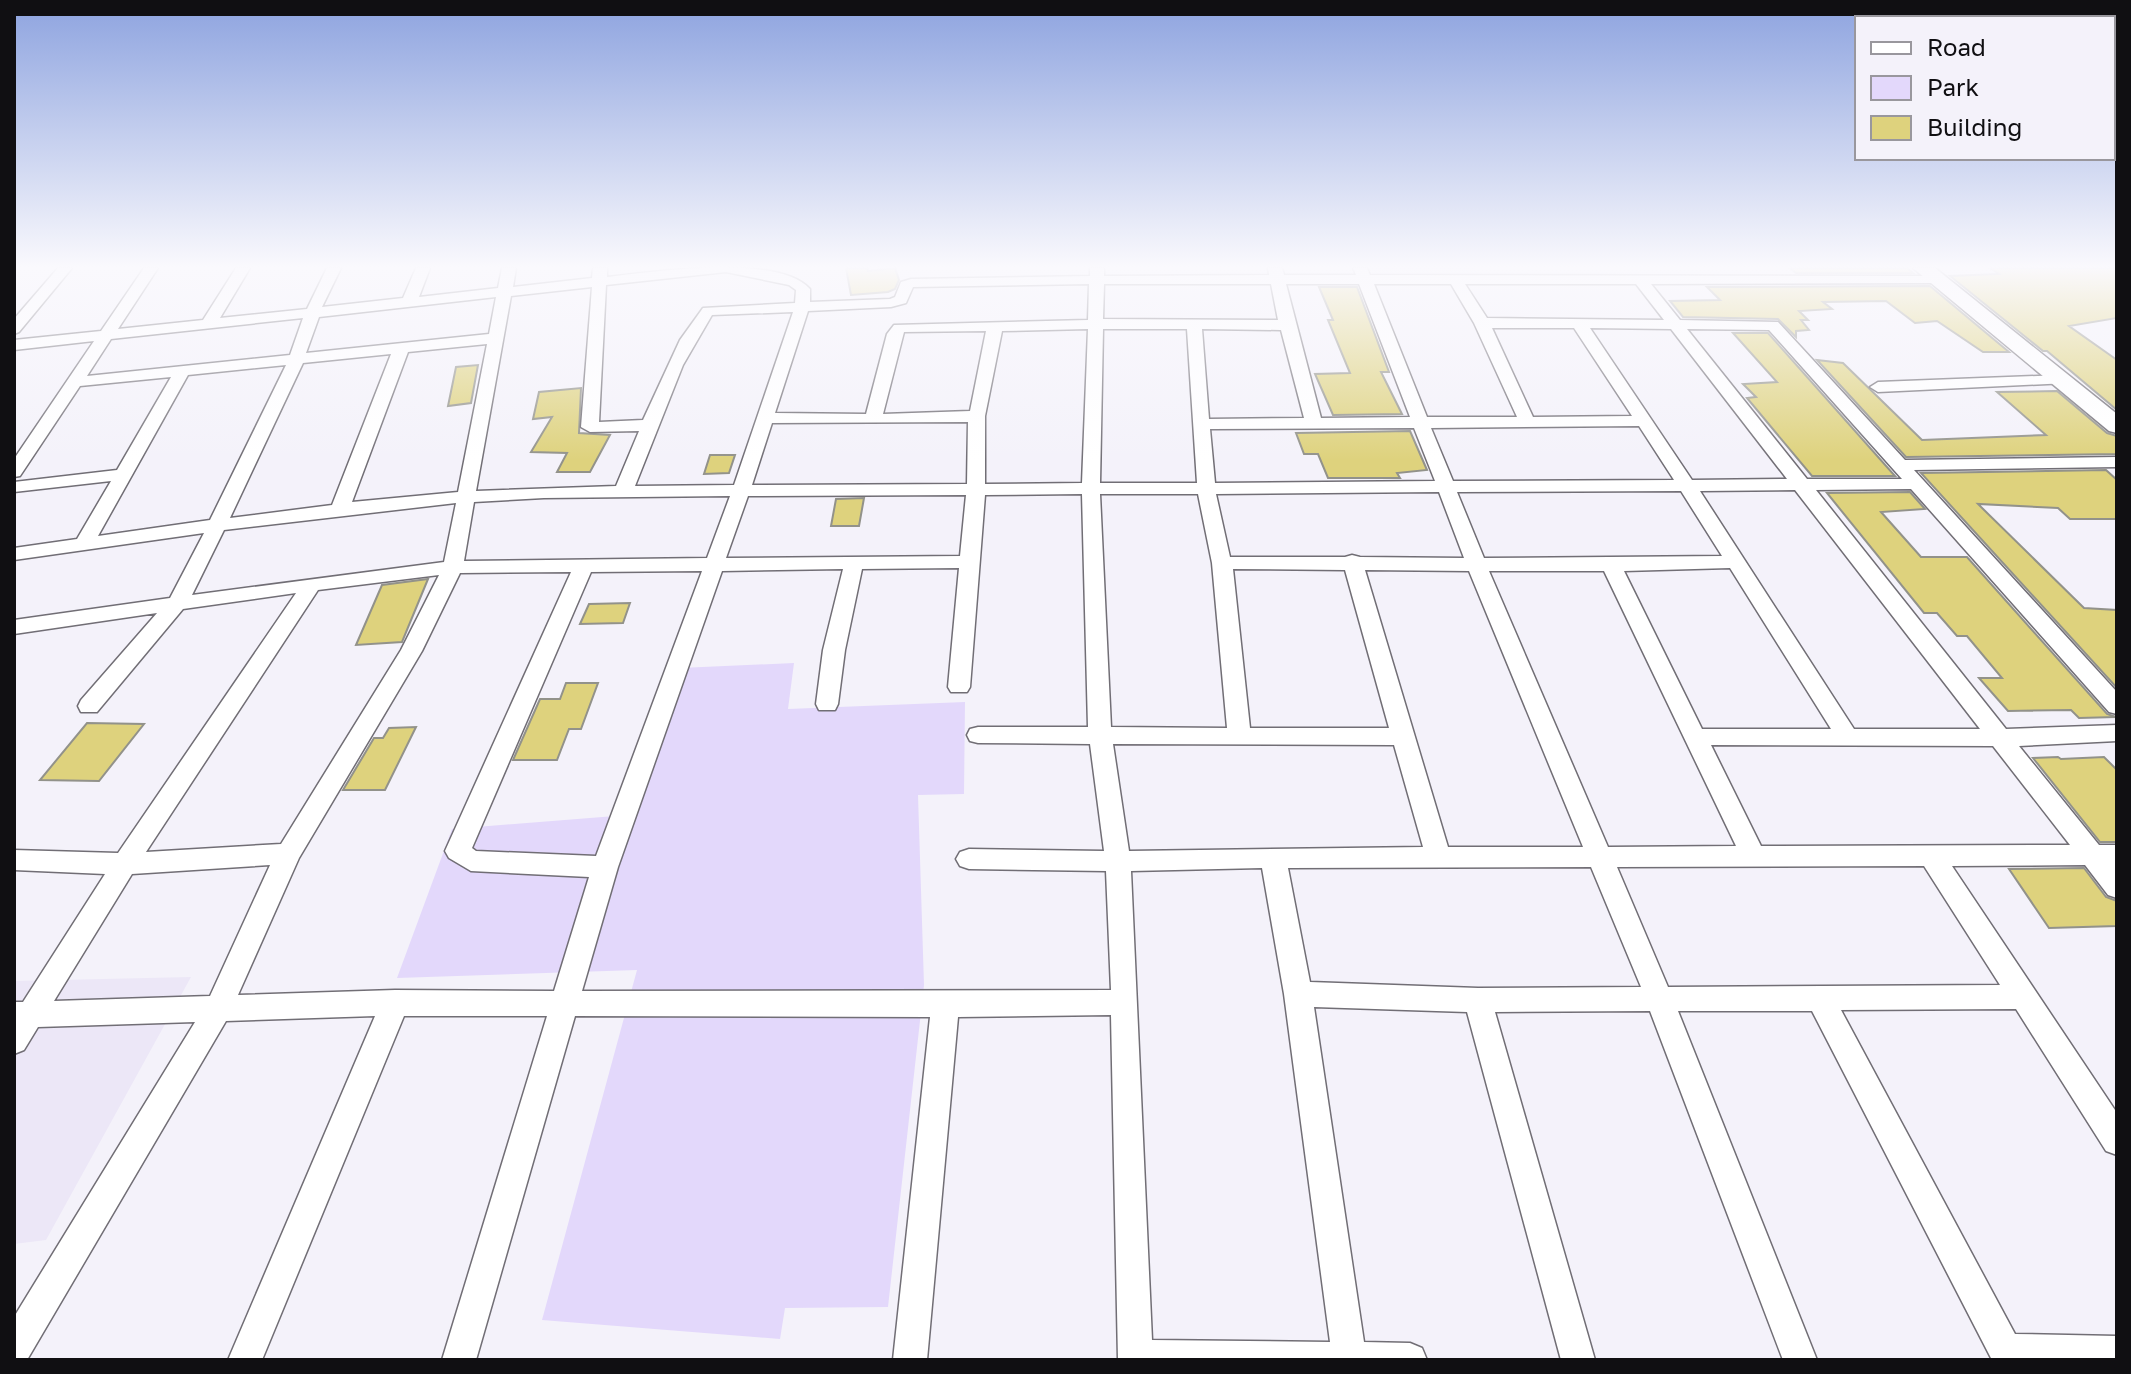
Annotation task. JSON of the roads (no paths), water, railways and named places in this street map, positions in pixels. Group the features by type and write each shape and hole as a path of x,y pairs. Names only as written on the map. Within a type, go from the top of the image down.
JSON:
{"main road":[{"path":"2003,332 2117,426"}],"street":[{"path":"14,345 125,332"},
{"path":"89,706 176,604 219,524 296,360 306,332"},
{"path":"14,1349 217,1011 288,854 411,651 453,567 497,332"},
{"path":"596,332 590,427 650,425"},
{"path":"624,490 650,425 694,332"},
{"path":"459,1360 605,867 742,488 794,332"},
{"path":"873,418 896,332"},
{"path":"959,687 976,489 977,416 994,332"},
{"path":"1098,332 1091,488 1100,736 1118,861 1125,1002 1134,1358 1410,1360"},
{"path":"1194,332 1206,488 1222,563 1239,734"},
{"path":"1289,332 1314,423"},
{"path":"1385,332 1476,563 1660,1000 1800,1360"},
{"path":"1486,332 1527,421"},
{"path":"1584,332 1688,487 1847,736"},
{"path":"1682,332 1801,487 2002,738 2105,856 2117,887"},
{"path":"1779,332 1900,465 1913,484 2117,706"},
{"path":"14,472 108,334"},
{"path":"75,382 496,338"},
{"path":"339,511 401,349"},
{"path":"84,544 182,372"},
{"path":"1878,387 2062,380"},
{"path":"765,418 977,416"},
{"path":"1200,424 1644,421"},
{"path":"1900,465 2117,462"},
{"path":"14,487 126,474"},
{"path":"14,554 219,524 468,496 624,490 1801,487 1913,484"},
{"path":"1222,563 1352,561 1611,565 1734,562"},
{"path":"1352,561 1438,857"},
{"path":"18,630 312,584 453,567 970,562"},
{"path":"827,704 837,635 854,563"},
{"path":"1611,565 1753,856"},
{"path":"583,568 458,851 471,861 605,867"},
{"path":"14,1041 23,1016 312,584"},
{"path":"978,735 1004,732 1100,736 1239,734 1402,737"},
{"path":"1697,737 2002,738 2117,733"},
{"path":"14,860 125,864 288,854"},
{"path":"969,859 2105,856"},
{"path":"1932,857 2117,1140"},
{"path":"1273,858 1298,994 1349,1358"},
{"path":"1298,994 1478,1000 2021,997"},
{"path":"1478,1000 1578,1360"},
{"path":"1821,1000 2008,1355 2117,1353"},
{"path":"23,1016 395,1003 945,1005 1125,1002"},
{"path":"245,1360 395,1003"},
{"path":"910,1360 945,1005"}]}
